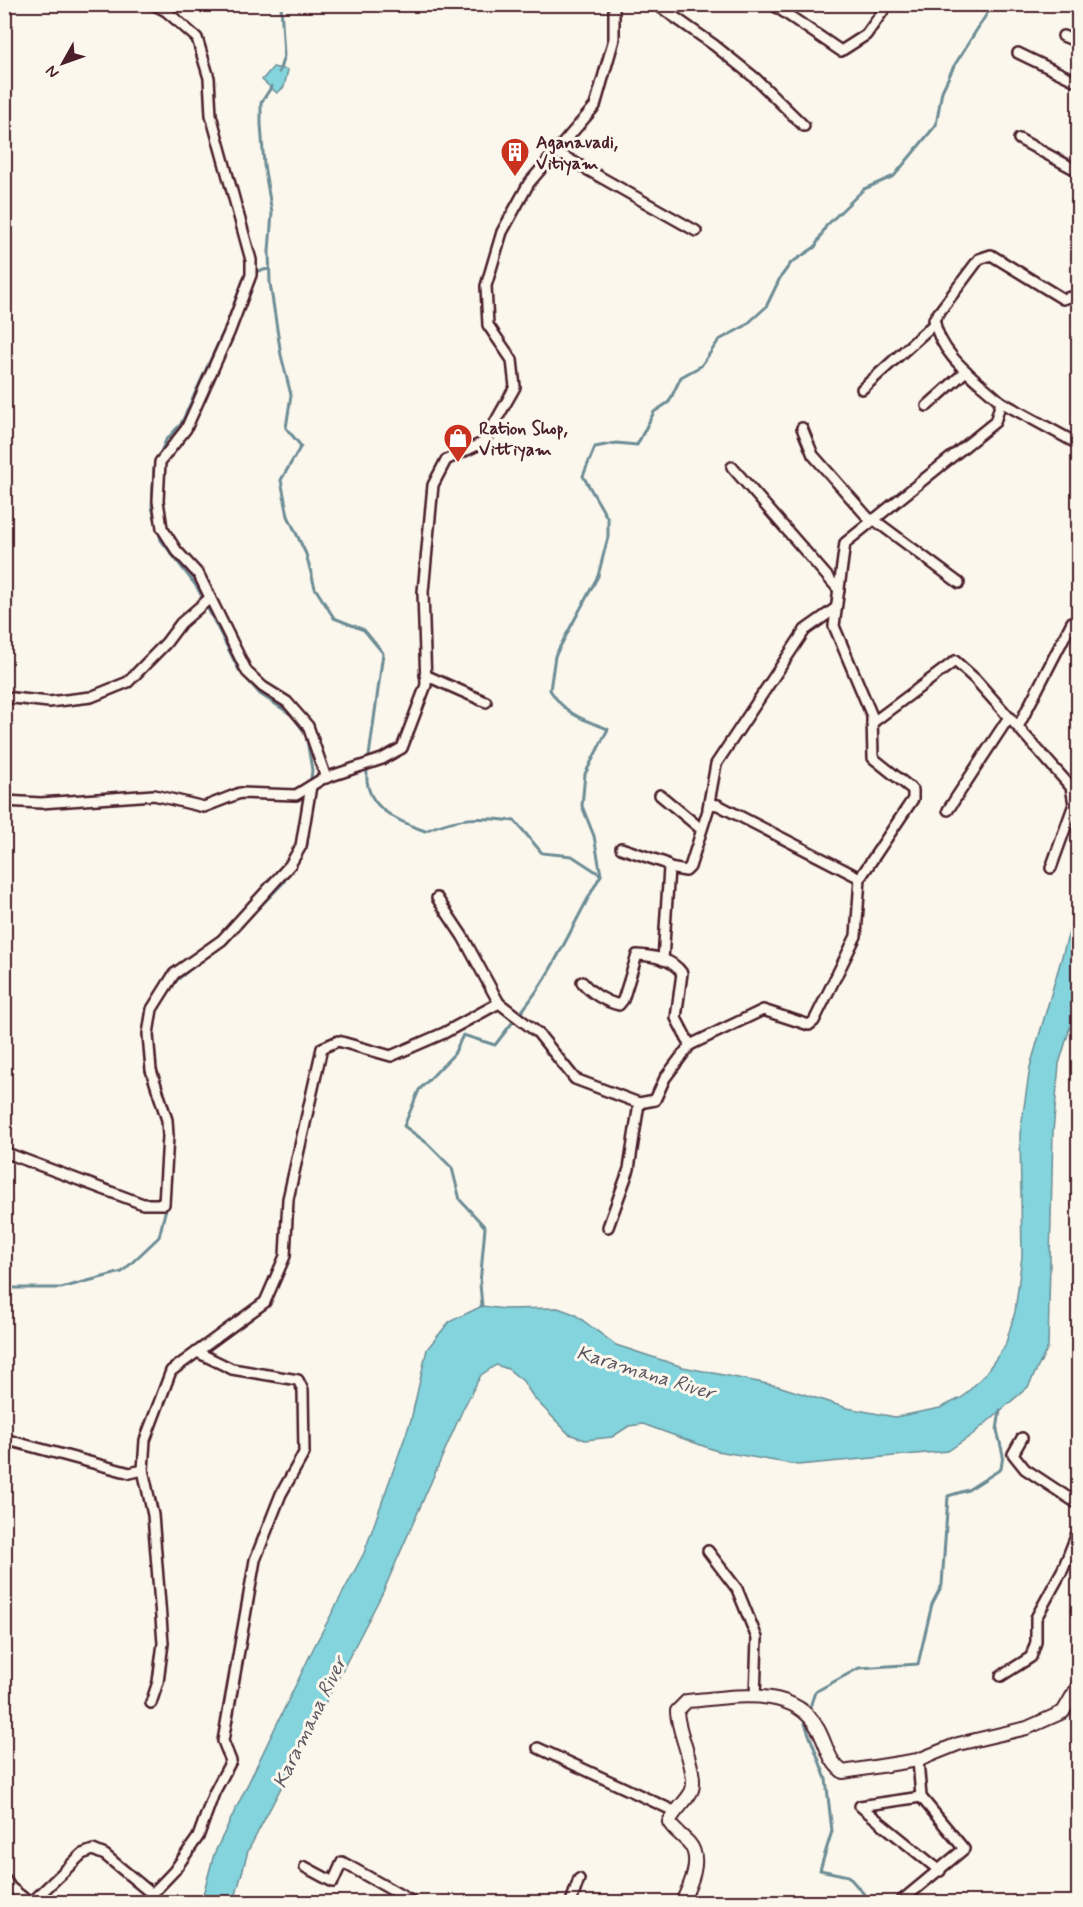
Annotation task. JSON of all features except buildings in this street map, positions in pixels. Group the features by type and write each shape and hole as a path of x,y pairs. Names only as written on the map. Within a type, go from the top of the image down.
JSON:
{"street":[{"path":"153,4 166,10 197,38 209,78 211,115 251,260 251,275 186,429 160,462 158,501 162,528 176,550 199,575 247,672 263,687 287,702 308,726 326,778"},
{"path":"4,801 41,803 154,795 204,807 240,793 296,795 326,778 382,759 402,748 426,686 423,592 433,485 446,460 484,442 515,387 512,360 488,325 486,286 502,232 529,183 595,106 614,39 614,4"},
{"path":"772,4 842,51 866,35 888,4"},
{"path":"658,6 747,71 804,126"},
{"path":"1063,36 1078,42"},
{"path":"1018,53 1078,82"},
{"path":"1018,139 1078,171"},
{"path":"555,152 696,231"},
{"path":"1078,296 1063,299 991,255 979,259 934,319 936,333 954,360 1001,402 1078,444"},
{"path":"862,389 935,323"},
{"path":"927,406 966,371"},
{"path":"437,898 463,937 499,1004 538,1033 575,1079 639,1103 655,1100 665,1078 690,1045 763,1010 809,1025 814,1022 856,936 860,878 913,800 913,790 873,758 872,716 834,626 844,543 995,422 1001,402"},
{"path":"802,428 813,455 872,520 959,583"},
{"path":"732,467 839,590"},
{"path":"4,697 49,702 91,697 128,682 166,643 181,623 210,598"},
{"path":"621,848 664,863 669,868 686,871 690,867 708,808 716,764 805,630 836,608"},
{"path":"1018,727 1072,622"},
{"path":"872,723 955,661 975,679 1071,787 1074,804 1051,868"},
{"path":"425,675 486,702"},
{"path":"948,810 1009,717"},
{"path":"4,1152 143,1204 164,1204 167,1128 150,1070 148,1034 152,1009 174,974 222,940 290,865 301,846 311,786"},
{"path":"660,795 701,829"},
{"path":"708,808 710,804 718,805 860,878"},
{"path":"663,960 669,868"},
{"path":"582,982 589,991 606,1001 619,1005 623,1000 637,955 676,964 682,974 676,1018 690,1045"},
{"path":"151,1703 158,1682 163,1642 153,1515 143,1470 145,1440 171,1371 265,1302 285,1257 288,1199 322,1048 338,1041 391,1056 444,1033 499,1004"},
{"path":"608,1227 629,1169 639,1103"},
{"path":"4,1878 10,1888 30,1902 82,1854 93,1850 105,1855 152,1894 174,1871 198,1837 214,1793 231,1761 223,1741 248,1595 255,1560 277,1505 304,1452 303,1390 298,1380 232,1369 197,1352"},
{"path":"1022,1438 1013,1454 1025,1469 1078,1503"},
{"path":"4,1439 130,1473 143,1470"},
{"path":"1001,1676 1031,1657 1036,1642 1034,1631 1036,1618 1063,1569 1078,1531"},
{"path":"708,1551 737,1589 757,1638 755,1697"},
{"path":"682,1902 693,1872 694,1854 690,1844 673,1830 669,1822 674,1811 692,1791 694,1779 677,1726 676,1711 687,1701 755,1697 784,1700 803,1709 818,1728 833,1764 843,1772 918,1760 958,1744 1027,1728 1063,1712 1078,1686"},
{"path":"538,1748 674,1811"},
{"path":"900,1902 964,1849 921,1797 918,1760"},
{"path":"921,1797 860,1806 940,1871"},
{"path":"305,1867 333,1882 342,1862 413,1902"},
{"path":"572,1902 579,1879"}],"water":[{"path":"273,67 288,70 284,87 277,93 262,80"},
{"name":"Karamana River","path":"1078,901 1078,1001 1059,1064 1053,1132 1048,1347 1028,1387 972,1435 948,1451 798,1465 717,1451 643,1424 629,1426 612,1437 585,1440 569,1434 534,1398 523,1381 508,1369 496,1365 481,1375 463,1409 383,1592 248,1851 234,1902 201,1902 214,1854 315,1645 364,1553 411,1420 427,1349 449,1322 482,1306 504,1309 558,1308 574,1314 616,1345 683,1367 778,1386 847,1408 895,1417 940,1408 963,1397 985,1374 1005,1346 1015,1312 1022,1256 1020,1134 1030,1067"}],"waterway":[{"path":"279,72 284,56 281,4"},
{"path":"601,875 594,836 582,806 585,774 608,729 574,715 550,690 555,656 598,576 608,537 608,519 583,476 595,447 616,443 637,445 654,412 669,402 681,377 701,366 719,340 745,326 766,307 780,278 791,263 815,247 826,226 864,189 894,176 936,125 942,91 954,66 993,4"},
{"path":"272,86 261,103 264,165 272,213 269,251 270,283 281,355 291,395 286,428 301,446 281,480 288,516 306,554 315,588 334,618 364,630 383,653 369,756"},
{"path":"259,271 269,269"},
{"path":"245,275 225,328 181,424 166,440 154,468 152,507 161,540 197,587 239,670 260,694 292,715 306,734 312,770 311,779"},
{"path":"367,772 367,784 371,795 384,811 404,822 425,831 459,820 515,821 542,853 572,856 601,875 555,961 522,1011"},
{"path":"302,853 307,845 309,825"},
{"path":"238,929 283,883 292,869"},
{"path":"172,984 204,958"},
{"path":"482,1306 480,1284 485,1227 460,1200 452,1168 427,1143 404,1126 419,1090 454,1054 463,1035 495,1045 512,1023"},
{"path":"4,1288 61,1288 122,1272 159,1237 167,1204"},
{"path":"810,1707 815,1692 859,1668 918,1664 932,1604 942,1585 948,1496 968,1490 1001,1469 1003,1455 997,1430 1000,1410"},
{"path":"804,1721 826,1779 832,1831 820,1870 848,1876 871,1902"}],"place":[{"name":"Aganavadi, Vitiyam","path":"515,178"},
{"name":"Ration Shop, Vittiyam","path":"458,464"}]}
